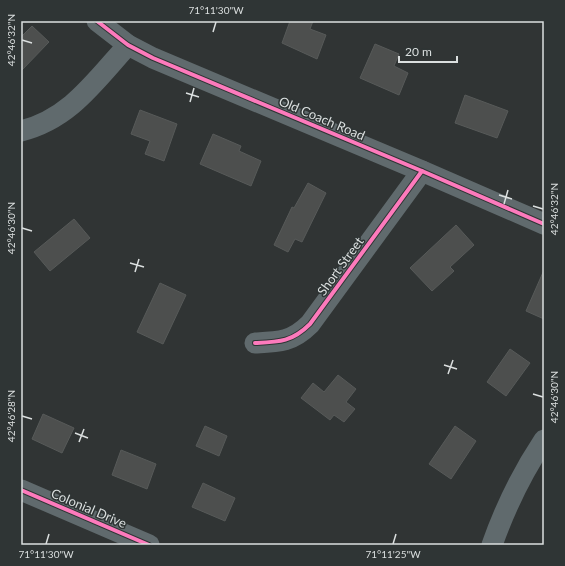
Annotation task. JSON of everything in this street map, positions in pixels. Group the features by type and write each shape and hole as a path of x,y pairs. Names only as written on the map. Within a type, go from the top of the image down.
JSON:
{"street":[{"name":"Old Coach Road","path":"97,21 128,45 153,58 544,224"},
{"path":"21,131 36,128 65,112 128,45"},
{"name":"Short Street","path":"255,343 284,342 300,334 310,324 422,171"},
{"path":"492,545 509,500 544,440"},
{"name":"Colonial Drive","path":"21,490 149,545"}],"building":[{"path":"290,21 313,21 310,29 326,35 317,59 282,43"},
{"path":"32,26 49,42 21,71 21,37"},
{"path":"375,44 399,54 394,66 408,73 399,95 360,78"},
{"path":"465,95 508,111 497,138 455,123"},
{"path":"140,110 177,124 164,161 145,154 150,141 131,134"},
{"path":"213,134 241,146 239,151 261,161 251,186 200,164"},
{"path":"308,183 326,193 302,242 295,239 288,252 274,245 292,207 294,208"},
{"path":"74,219 90,238 50,271 34,252"},
{"path":"456,225 474,245 450,267 454,271 432,291 410,268"},
{"path":"544,270 544,319 526,311"},
{"path":"160,283 186,295 163,344 137,332"},
{"path":"510,349 530,363 506,396 487,382"},
{"path":"338,375 356,389 346,402 355,409 344,422 334,415 330,420 301,398 313,383 324,392"},
{"path":"43,414 74,428 62,453 32,439"},
{"path":"205,426 227,436 219,456 196,446"},
{"path":"455,426 476,441 451,479 429,464"},
{"path":"121,450 156,464 147,489 112,475"},
{"path":"203,483 235,498 225,521 192,507"}],"cycle path":[{"path":"97,21 128,45 153,58 544,224"},
{"path":"255,343 271,342 291,338 310,324 422,171"},
{"path":"21,490 149,545"}]}
